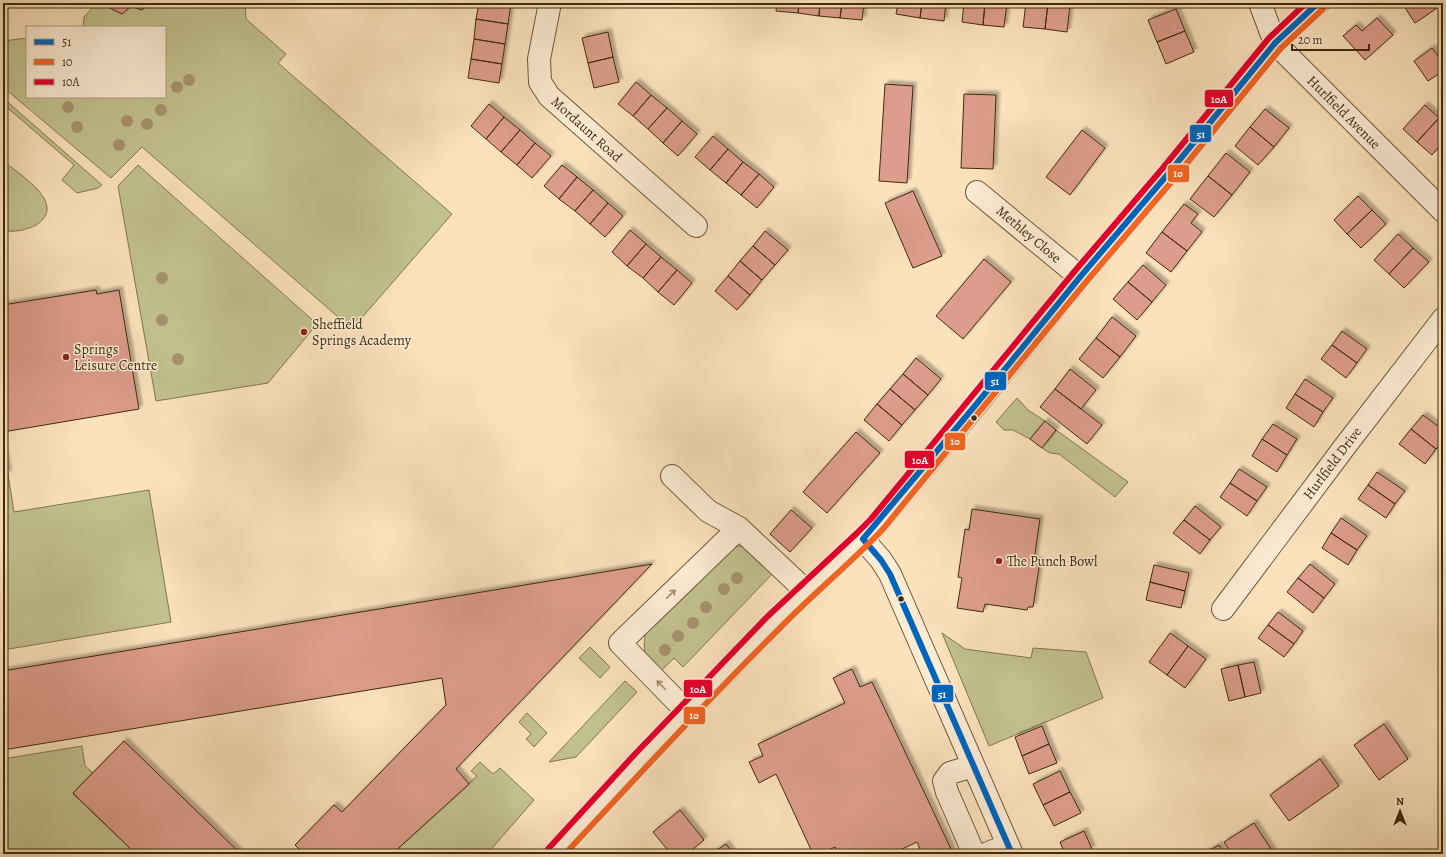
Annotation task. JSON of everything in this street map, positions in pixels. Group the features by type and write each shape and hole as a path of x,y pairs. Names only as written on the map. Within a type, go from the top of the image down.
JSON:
{"street":[{"name":"Mordaunt Road","path":"550,3 539,59 540,82 549,96 696,226"},
{"name":"Hurlfield Avenue","path":"1260,3 1275,43 1443,211"},
{"path":"558,853 641,760 688,713 774,622 863,539 974,407 1080,277 1168,174 1275,43 1318,3"},
{"name":"Methley Close","path":"977,192 1080,277"},
{"name":"Hurlfield Drive","path":"1223,609 1443,319"},
{"path":"672,476 708,511 739,528 806,591"},
{"path":"688,713 620,644 739,528"},
{"path":"863,539 881,560 890,574 1010,849 986,854"},
{"path":"973,766 950,773 944,780 947,792 974,854"}],"green space":[{"path":"99,3 108,3 108,7 122,14 131,6 142,10 150,3 160,3 165,5 168,3 245,3 246,19 286,54 278,63 452,214 352,329 142,147 111,178 3,87 3,41 26,38 26,98 166,98 166,26 83,26 84,17 94,6"},
{"path":"3,98 102,185 98,188 77,193 62,180 74,165 3,104"},
{"path":"3,161 38,190 44,199 47,208 45,217 36,225 24,230 3,230"},
{"path":"138,165 317,324 268,383 156,401 118,186"},
{"path":"1017,398 1028,410 1045,421 1030,439 1013,430 1004,430 996,422"},
{"path":"1056,430 1128,482 1115,497 1059,454 1050,453 1042,448"},
{"path":"8,474 14,512 149,490 171,622 3,650 3,475"},
{"path":"740,546 748,549 776,570 683,667 674,658 660,672 647,657 644,649 646,629 730,547"},
{"path":"942,633 965,649 1031,658 1033,648 1086,652 1103,698 989,746"},
{"path":"590,647 610,667 600,678 579,658"},
{"path":"625,681 637,692 576,757 549,762"},
{"path":"527,713 547,733 534,747 526,739 531,734 519,722"},
{"path":"82,746 85,766 93,773 73,794 136,854 3,854 3,759"},
{"path":"480,762 493,774 500,768 534,800 487,854 392,854 477,776 471,771"}],"building":[{"path":"108,3 150,3 142,10 131,6 122,14 108,7"},
{"path":"479,3 511,4 508,24 476,19"},
{"path":"734,3 757,3 756,7"},
{"path":"777,3 799,3 798,13 776,11"},
{"path":"799,3 820,3 819,16 798,13"},
{"path":"820,3 842,3 840,18 819,16"},
{"path":"842,3 864,3 862,20 840,18"},
{"path":"898,3 922,3 920,18 896,14"},
{"path":"922,3 946,3 944,21 920,18"},
{"path":"964,3 985,3 983,25 962,22"},
{"path":"985,3 1007,3 1004,27 983,25"},
{"path":"1026,3 1048,3 1045,29 1023,27"},
{"path":"1048,3 1070,5 1067,32 1045,29"},
{"path":"1402,3 1437,3 1440,6 1415,23"},
{"path":"1176,9 1185,31 1157,42 1148,20"},
{"path":"1377,18 1393,35 1365,60 1343,36 1356,25 1362,31"},
{"path":"476,19 508,24 505,44 474,39"},
{"path":"1185,31 1194,52 1166,64 1157,42"},
{"path":"608,32 613,57 588,63 582,38"},
{"path":"474,39 505,44 502,64 471,59"},
{"path":"1432,48 1443,63 1443,71 1428,81 1414,61"},
{"path":"613,57 619,82 594,88 588,63"},
{"path":"471,59 502,64 499,83 468,78"},
{"path":"636,82 651,95 633,116 618,104"},
{"path":"885,84 913,86 907,183 879,181"},
{"path":"964,94 996,95 993,169 961,168"},
{"path":"651,95 667,108 648,129 633,116"},
{"path":"489,104 504,117 486,139 471,126"},
{"path":"1425,105 1439,118 1417,142 1403,129"},
{"path":"667,108 682,121 663,143 648,129"},
{"path":"1265,109 1289,128 1274,147 1250,127"},
{"path":"504,117 520,130 501,152 486,139"},
{"path":"1439,118 1443,121 1443,142 1432,155 1417,142"},
{"path":"682,121 697,134 678,156 663,143"},
{"path":"1250,127 1274,147 1258,165 1235,146"},
{"path":"520,130 535,143 517,165 501,152"},
{"path":"1082,130 1105,148 1070,195 1046,177"},
{"path":"713,136 728,149 710,170 695,157"},
{"path":"535,143 551,156 532,178 517,165"},
{"path":"728,149 743,162 726,183 710,170"},
{"path":"1226,153 1250,172 1232,195 1208,176"},
{"path":"743,162 759,174 741,195 726,183"},
{"path":"562,165 577,177 559,199 544,186"},
{"path":"759,174 774,187 757,208 741,195"},
{"path":"1208,176 1232,195 1214,217 1190,199"},
{"path":"577,177 593,190 575,211 559,199"},
{"path":"593,190 608,203 590,224 575,211"},
{"path":"913,191 942,256 913,268 885,203"},
{"path":"1358,196 1372,210 1347,234 1334,220"},
{"path":"608,203 623,216 605,237 590,224"},
{"path":"1184,204 1198,214 1191,223 1202,232 1187,251 1162,232"},
{"path":"1372,210 1386,224 1361,248 1347,234"},
{"path":"630,230 646,244 627,266 612,252"},
{"path":"765,231 788,250 775,265 753,246"},
{"path":"1162,232 1187,251 1171,272 1146,253"},
{"path":"1398,234 1413,248 1389,274 1374,260"},
{"path":"646,244 661,257 643,278 627,266"},
{"path":"753,246 775,265 762,280 740,261"},
{"path":"1413,248 1429,262 1404,288 1389,274"},
{"path":"661,257 677,270 658,292 643,278"},
{"path":"984,259 1011,282 963,339 936,316"},
{"path":"740,261 762,280 750,295 728,276"},
{"path":"1143,265 1166,285 1152,302 1128,282"},
{"path":"677,270 692,283 674,305 658,292"},
{"path":"728,276 750,295 737,310 715,291"},
{"path":"1128,282 1152,302 1137,320 1113,299"},
{"name":"Springs Leisure Centre","path":"96,290 97,294 119,290 139,409 3,432 3,305"},
{"path":"1112,317 1136,336 1120,357 1096,338"},
{"path":"1342,331 1367,349 1357,363 1332,345"},
{"path":"1096,338 1120,357 1103,378 1079,359"},
{"path":"1332,345 1357,363 1346,378 1321,359"},
{"path":"916,358 941,379 928,395 903,374"},
{"path":"1070,369 1096,390 1081,409 1055,389"},
{"path":"903,374 928,395 915,410 890,389"},
{"path":"1305,379 1333,398 1323,412 1295,394"},
{"path":"890,389 915,410 902,425 877,404"},
{"path":"1055,389 1102,425 1087,444 1040,407"},
{"path":"1295,394 1323,412 1314,427 1286,408"},
{"path":"877,404 902,425 889,441 864,420"},
{"path":"1423,415 1443,430 1443,441 1436,449 1411,429"},
{"path":"1045,421 1056,430 1042,448 1030,439"},
{"path":"1273,424 1297,439 1287,455 1262,439"},
{"path":"1411,429 1436,449 1425,464 1399,444"},
{"path":"856,432 880,453 827,513 803,492"},
{"path":"1262,439 1287,455 1277,472 1252,456"},
{"path":"3,446 8,474 3,475"},
{"path":"1239,469 1267,487 1257,501 1230,483"},
{"path":"1377,472 1405,491 1395,504 1368,485"},
{"path":"1230,483 1257,501 1247,516 1220,497"},
{"path":"1368,485 1395,504 1386,518 1358,499"},
{"path":"1195,506 1221,527 1210,540 1184,520"},
{"name":"The Punch Bowl","path":"972,509 1040,519 1034,560 1040,561 1033,607 1028,607 1027,610 985,604 983,612 957,608 962,578 958,577 965,529 969,530"},
{"path":"791,510 812,528 790,552 770,534"},
{"path":"1341,518 1367,536 1357,550 1331,533"},
{"path":"1184,520 1210,540 1200,554 1173,533"},
{"path":"1331,533 1357,550 1348,565 1322,548"},
{"path":"652,564 456,769 469,784 392,854 304,854 295,845 334,805 342,812 446,705 442,678 3,750 3,671"},
{"path":"1310,564 1335,584 1324,598 1298,578"},
{"path":"1154,565 1189,573 1185,591 1150,582"},
{"path":"1298,578 1324,598 1313,613 1287,592"},
{"path":"1150,582 1185,591 1181,608 1146,600"},
{"path":"1278,612 1303,631 1294,644 1268,625"},
{"path":"1268,625 1294,644 1284,657 1258,638"},
{"path":"1170,633 1188,646 1167,675 1149,662"},
{"path":"1188,646 1206,659 1185,688 1167,675"},
{"path":"1254,662 1261,693 1245,697 1238,665"},
{"path":"1238,665 1245,697 1229,701 1221,669"},
{"path":"852,669 860,687 872,682 952,851 946,854 922,854 917,842 892,854 839,854 835,847 821,854 813,854 776,774 759,783 749,762 763,756 758,744 845,703 833,678"},
{"path":"1384,724 1408,759 1379,780 1354,745"},
{"path":"1042,726 1049,744 1022,756 1015,737"},
{"path":"124,741 241,854 136,854 73,793"},
{"path":"1049,744 1057,763 1029,774 1022,756"},
{"path":"1320,759 1339,786 1289,821 1270,795"},
{"path":"1060,771 1070,792 1043,805 1033,784"},
{"path":"1070,792 1081,813 1054,826 1043,805"},
{"path":"680,810 704,840 687,854 671,854 653,832"},
{"path":"1254,823 1273,852 1270,854 1232,854 1224,842"},
{"path":"1084,831 1092,849 1080,854 1065,854 1060,842"},
{"path":"726,844 733,854 711,854"},
{"path":"1219,845 1225,854 1203,854"}],"transit line":[{"name":"10A","path":"548,849 635,754 768,616 871,519 1269,38 1306,3"},
{"name":"51","path":"863,539 974,407 1080,277 1168,174 1275,43 1318,3"},
{"name":"10","path":"565,854 725,683 793,615 883,529 1281,48 1323,9"},
{"name":"51","path":"863,539 881,560 890,574 1012,854"}],"place":[{"name":"Sheffield Springs Academy","path":"304,332"},
{"name":"Springs Leisure Centre","path":"66,357"},
{"name":"The Punch Bowl","path":"999,561"}]}
